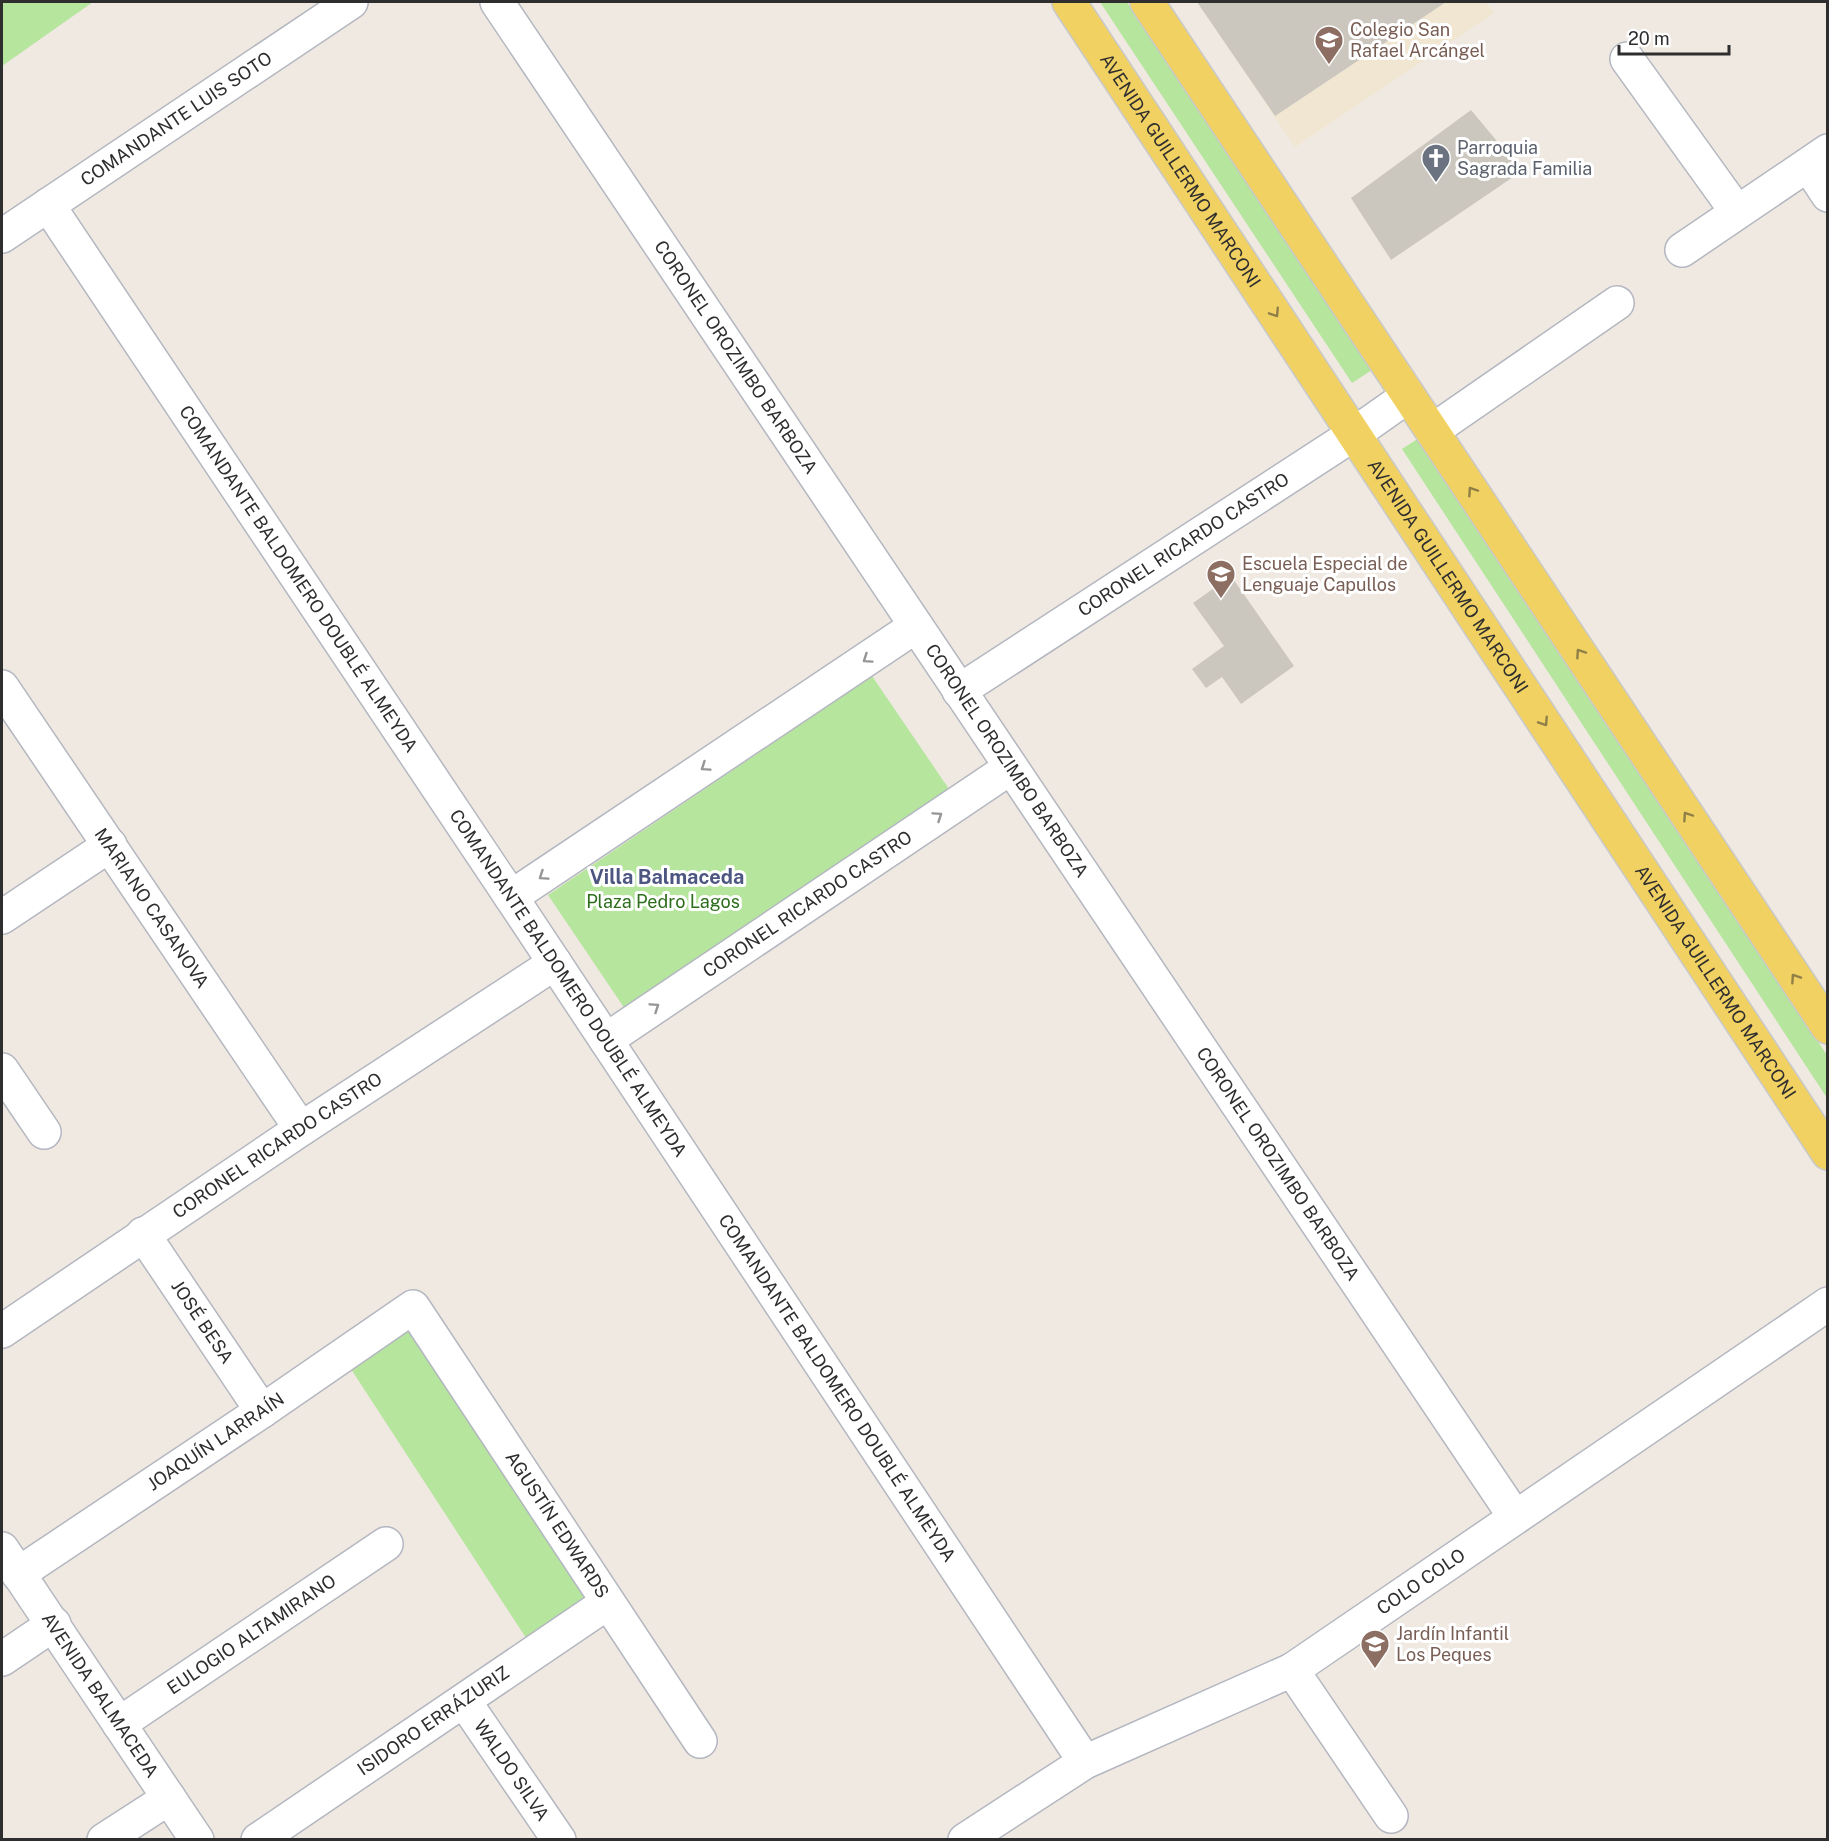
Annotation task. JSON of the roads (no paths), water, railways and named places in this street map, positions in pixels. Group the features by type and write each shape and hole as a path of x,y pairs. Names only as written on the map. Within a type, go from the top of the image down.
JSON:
{"main road":[{"name":"AVENIDA GUILLERMO MARCONI","path":"1069,2 1827,1153"},
{"path":"1147,2 1827,1027"}],"street":[{"name":"COMANDANTE LUIS SOTO","path":"2,236 351,2"},
{"name":"CORONEL OROZIMBO BARBOZA","path":"497,2 1515,1518"},
{"path":"1627,59 1737,212"},
{"path":"1682,250 1817,158 1827,195"},
{"name":"COMANDANTE BALDOMERO DOUBLÉ ALMEYDA","path":"48,205 512,897 1085,1762"},
{"path":"1432,431 1617,303"},
{"name":"CORONEL RICARDO CASTRO","path":"959,691 1354,434 1408,396"},
{"path":"512,897 916,626"},
{"name":"MARIANO CASANOVA","path":"5,701 110,844 300,1129"},
{"name":"CORONEL RICARDO CASTRO","path":"606,1040 1010,768"},
{"path":"2,917 110,844"},
{"name":"CORONEL RICARDO CASTRO","path":"2,1331 300,1129 555,963"},
{"path":"2,1070 44,1131"},
{"name":"JOSÉ BESA","path":"143,1234 262,1411"},
{"name":"COLO COLO","path":"964,1839 1085,1762 1292,1670 1827,1304"},
{"name":"JOAQUÍN LARRAÍN","path":"10,1562 262,1411 413,1307"},
{"name":"AGUSTÍN EDWARDS","path":"413,1307 700,1741"},
{"name":"EULOGIO ALTAMIRANO","path":"119,1724 386,1544"},
{"name":"AVENIDA BALMACEDA","path":"10,1562 54,1624 196,1839"},
{"name":"ISIDORO ERRÁZURIZ","path":"258,1839 607,1603"},
{"path":"2,1659 54,1624"},
{"path":"1292,1670 1391,1816"},
{"name":"WALDO SILVA","path":"464,1701 559,1839"},
{"path":"104,1839 169,1798"}],"place":[{"name":"Colegio San Rafael Arcángel","path":"1329,66"},
{"name":"Parroquia Sagrada Familia","path":"1436,184"},
{"name":"Escuela Especial de Lenguaje Capullos","path":"1221,600"},
{"name":"Jardín Infantil Los Peques","path":"1375,1670"}],"district":[{"name":"Villa Balmaceda","path":"667,877"}],"park label":[{"name":"Plaza Pedro Lagos","path":"663,902"}]}
